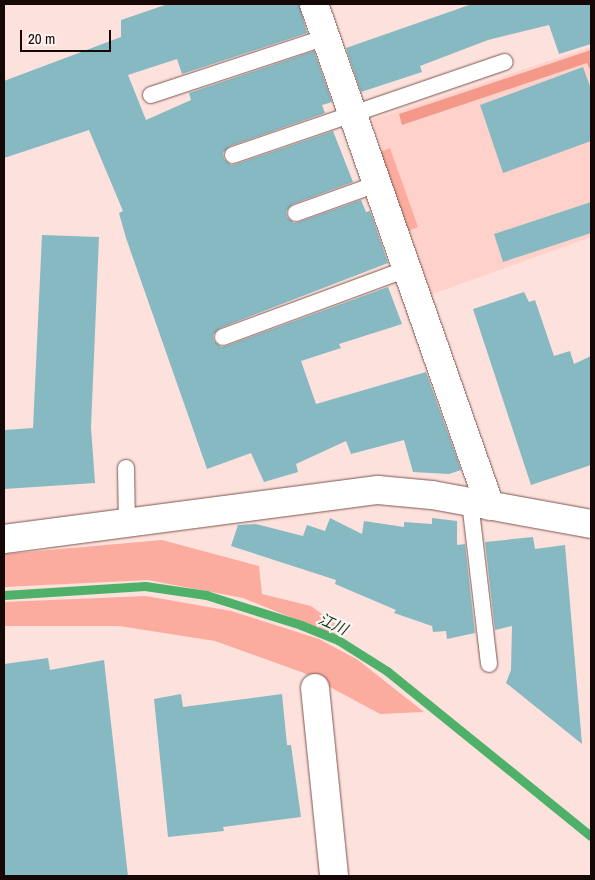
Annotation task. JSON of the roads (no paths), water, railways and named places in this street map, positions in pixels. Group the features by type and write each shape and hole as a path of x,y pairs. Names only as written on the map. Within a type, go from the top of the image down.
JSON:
{"street":[{"path":"314,4 407,269 480,504"},
{"path":"4,539 378,490 480,504 591,524"},
{"path":"316,688 334,876"}],"lane":[{"path":"151,95 326,37"},
{"path":"232,155 504,62"},
{"path":"296,214 377,184"},
{"path":"223,337 407,269"},
{"path":"126,468 127,524"},
{"path":"480,504 489,664"}],"waterway":[{"name":"江川","path":"4,595 145,586 206,595 301,625 338,640 387,671 591,836"}]}
